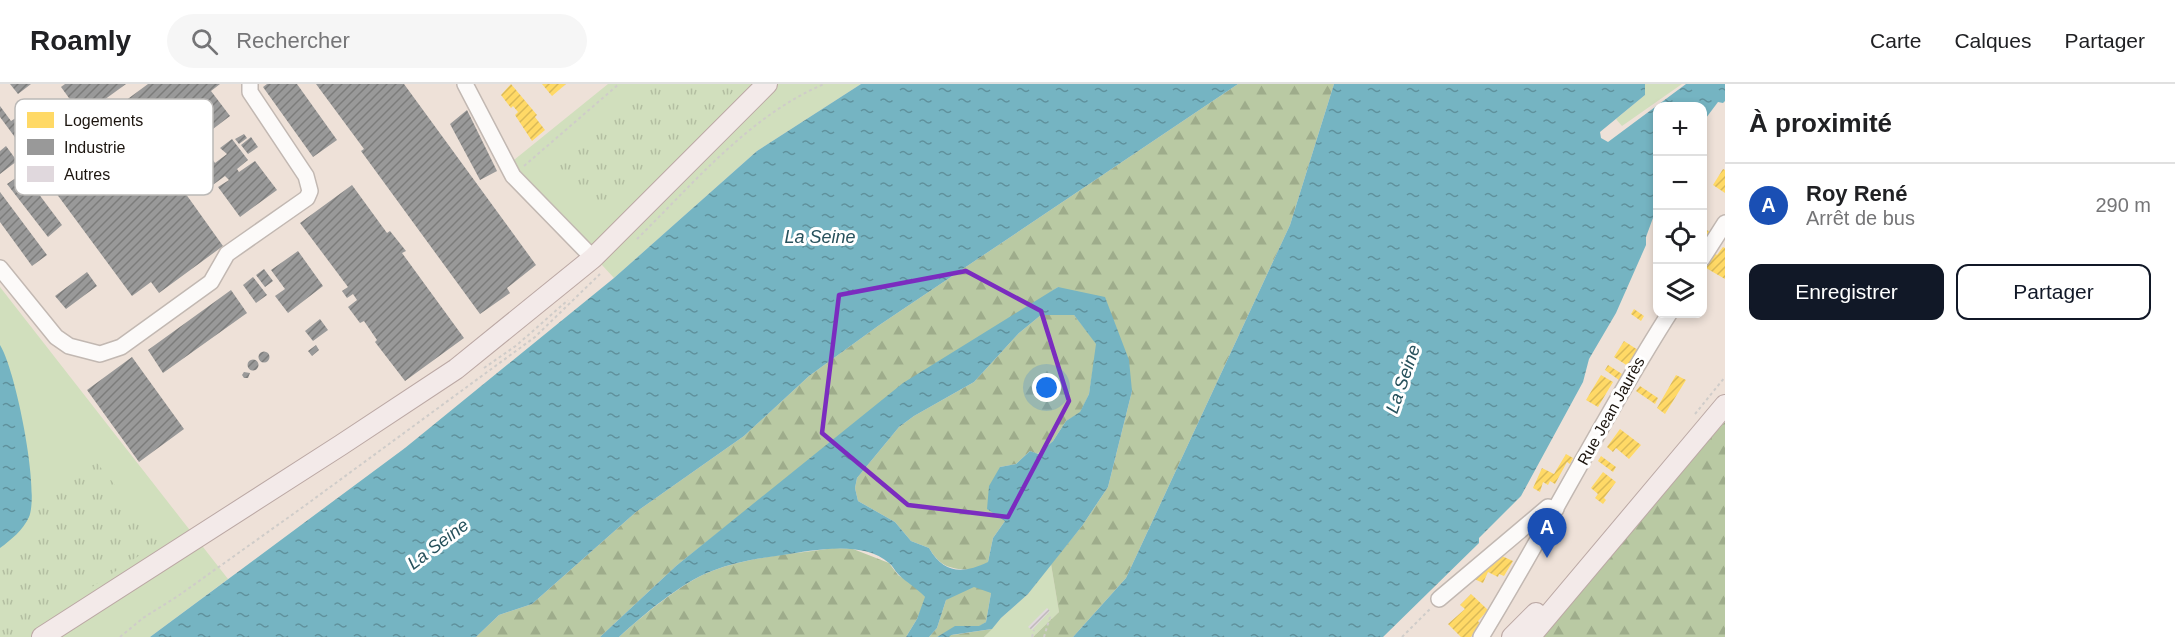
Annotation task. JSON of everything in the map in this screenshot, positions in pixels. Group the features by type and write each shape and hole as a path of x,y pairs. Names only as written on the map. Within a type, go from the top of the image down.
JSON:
{"main road":[{"path":"42,637 456,369 593,258 767,84"},
{"path":"1530,637 1725,405"},
{"path":"1512,637 1631,517"}],"street":[{"path":"0,268 56,337 69,346 99,354 121,347 211,282 227,255 307,198 310,191 306,176 250,92 250,84"},
{"path":"465,84 513,176 593,258"},
{"path":"1707,252 1725,223"},
{"name":"Rue Jean Jaurès","path":"1481,637 1517,577 1539,534 1556,510 1638,363 1666,318"},
{"path":"1439,599 1548,507 1556,510"},
{"name":"Rue Jean Jaurès","path":"1492,637 1543,545 1556,510"}],"path":[{"path":"513,176 619,84"},
{"path":"749,129 795,99 824,84"},
{"path":"1691,419 1725,377"},
{"path":"1402,637 1439,599"},
{"path":"1044,637 1050,617 1048,615"},
{"path":"1032,637 1034,630"}],"highlighted area":[{"path":"966,271 1041,311 1069,401 1008,517 908,505 822,433 839,295"}],"green space":[{"path":"608,84 861,84 757,151 614,278 509,164"},
{"path":"635,84 741,84 611,213 554,163"},
{"path":"1238,84 1334,84 1290,225 1126,578 1073,637 1033,637 1059,612 1051,564 1082,526 1108,487 1132,391 1058,287 782,482 676,566 600,637 476,637 499,615 532,604 636,512 744,436 809,376 878,326"},
{"path":"1645,84 1682,84 1653,102 1653,104 1622,126 1616,119 1645,95"},
{"path":"0,287 228,579 150,637 0,637"},
{"path":"1041,315 1074,315 1097,344 1089,394 1080,413 1066,421 1053,441 1037,454 1030,451 1016,464 1000,467 1005,521 993,538 988,562 991,593 986,622 980,626 956,627 952,635 992,629 984,637 949,637 954,628 937,637 929,637 937,628 946,600 973,570 953,568 942,563 929,548 911,541 895,522 858,501 855,488 857,478 899,427 974,382 1019,333"},
{"path":"1725,422 1725,637 1530,637"},
{"path":"88,452 161,541 17,637 0,637 0,565 25,548 42,491"},
{"path":"834,548 853,549 889,563 898,575 917,587 926,598 906,637 619,637 676,591 712,571 757,559"},
{"path":"1051,564 1059,612 1033,637 984,637 1028,594"}],"water":[{"name":"La Seine","path":"861,84 1238,84 878,326 809,376 744,436 636,512 532,604 499,615 476,637 150,637 405,448 614,278 757,151"},
{"path":"1334,84 1645,84 1645,95 1600,132 1601,138 1608,142 1653,109 1653,218 1646,237 1646,245 1616,313 1589,359 1583,382 1521,496 1479,538 1479,543 1383,637 1073,637 1126,578 1290,225"},
{"path":"1686,84 1725,84 1725,101 1718,102 1707,117 1707,102 1662,102"},
{"path":"1058,287 1105,297 1129,360 1132,391 1108,487 1082,526 1028,594 992,629 937,637 955,626 979,626 986,622 991,593 974,587 946,600 937,628 929,637 906,637 917,619 925,597 890,564 878,556 866,551 838,548 765,558 720,568 700,576 676,591 619,637 600,637 676,566 903,383","holes":["1041,315 1074,315 1096,344 1089,394 1080,412 1066,421 1053,441 1038,454 1030,451 1016,464 1000,467 989,486 987,509 1005,521 993,538 988,562 970,569 948,567 941,563 929,548 911,541 895,522 858,501 855,488 857,478 899,427 974,382 1019,333"]},
{"path":"0,345 13,379 25,431 32,503 29,517 23,526 0,548"}],"building: Logements":[{"path":"511,84 537,115 535,117 545,130 532,141 515,115 518,112 513,106 511,108 501,95"},
{"path":"542,84 566,84 552,96"},
{"path":"1723,169 1725,170 1725,193 1713,185"},
{"path":"1707,230 1712,233 1707,241"},
{"path":"1723,247 1725,248 1725,279 1707,269 1714,253 1717,255"},
{"path":"1634,309 1644,316 1641,321 1631,314"},
{"path":"1624,341 1638,350 1628,366 1614,357"},
{"path":"1608,365 1622,374 1619,380 1605,370"},
{"path":"1601,375 1613,382 1598,407 1586,400"},
{"path":"1676,375 1686,380 1665,414 1657,408"},
{"path":"1640,386 1658,398 1655,404 1636,391"},
{"path":"1620,429 1641,445 1629,459 1616,448 1613,452 1607,447"},
{"path":"1566,454 1573,458 1570,464 1567,462 1555,484 1550,481 1548,485 1543,482 1540,492 1533,488 1542,468 1554,474"},
{"path":"1601,456 1616,467 1613,472 1598,461"},
{"path":"1603,472 1616,482 1604,498 1606,500 1603,504 1595,498 1598,494 1591,488"},
{"path":"1495,553 1513,561 1504,576 1499,574 1498,577 1488,572 1483,583 1470,577"},
{"path":"1471,594 1488,610 1478,621 1480,624 1471,637 1461,637 1448,624 1465,609 1460,605"}],"building: Industrie":[{"path":"10,84 31,84 18,94"},
{"path":"65,84 126,84 105,99 70,99 61,87"},
{"path":"148,84 220,84 211,91 230,116 213,129 213,99 128,99"},
{"path":"267,84 297,84 337,140 313,157 263,87"},
{"path":"316,84 404,84 536,265 507,288 510,293 480,314 361,151 364,149"},
{"path":"0,106 11,121 15,118 15,137 0,117"},
{"path":"467,110 497,171 480,180 450,124"},
{"path":"244,134 247,138 239,144 235,139"},
{"path":"251,137 258,147 248,154 241,145"},
{"path":"232,139 248,160 237,169 239,172 255,161 277,190 240,217 218,187 229,180 225,176 213,185 213,160 215,163 227,154 220,148"},
{"path":"6,146 15,158 15,163 0,174 0,151"},
{"path":"15,178 15,194 7,184"},
{"path":"352,185 387,233 390,231 406,251 402,253 464,338 405,381 375,342 377,340 364,321 360,323 348,307 357,300 353,294 347,298 342,291 348,287 300,223"},
{"path":"0,192 47,255 32,266 0,222"},
{"path":"16,195 40,195 62,225 48,237"},
{"path":"58,195 187,195 223,246 159,293 151,282 132,296"},
{"path":"298,251 323,286 288,313 275,296 285,289 271,270"},
{"path":"264,269 273,281 265,287 256,275"},
{"path":"87,272 97,286 66,309 55,296"},
{"path":"253,277 267,295 256,303 243,285"},
{"path":"231,290 247,313 163,373 148,350"},
{"path":"320,319 328,330 313,341 305,331"},
{"path":"316,345 319,350 312,356 308,351"},
{"path":"264,351 270,357 264,363 258,357"},
{"path":"132,357 184,429 139,462 87,390"},
{"path":"253,359 259,365 253,371 247,365"},
{"path":"244,372 250,373 248,378 242,375"}],"building: Autres":[{"path":"1047,608 1050,611 1032,630 1028,627"}],"place":[{"name":"Roy René","path":"1547,558"}]}
